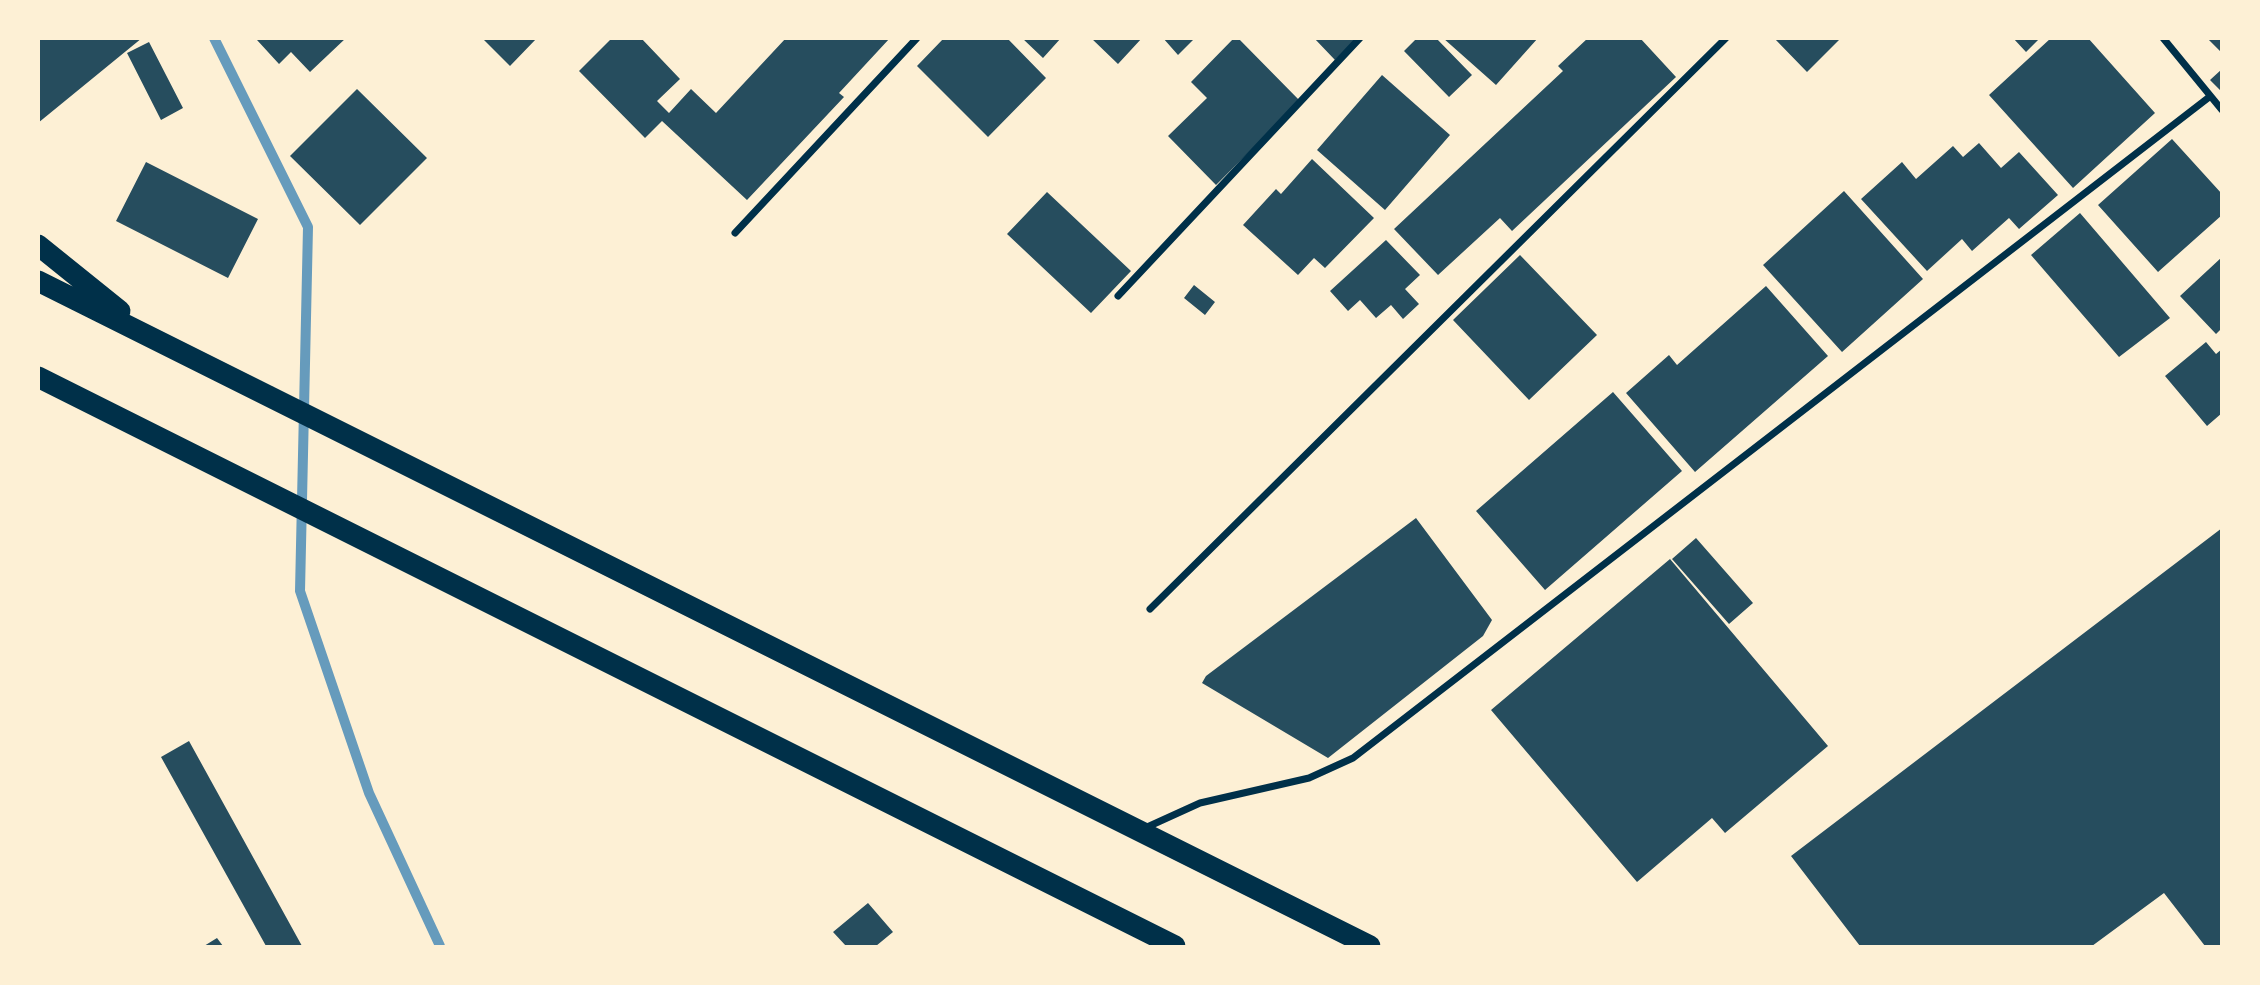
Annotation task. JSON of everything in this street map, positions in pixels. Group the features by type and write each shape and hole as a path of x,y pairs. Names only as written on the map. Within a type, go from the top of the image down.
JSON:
{"highway":[{"path":"38,245 157,339"},
{"path":"38,281 451,485 1370,947"},
{"path":"38,377 1175,947"}],"street":[{"path":"735,233 917,38"},
{"path":"1118,296 1360,38"},
{"path":"1150,609 1726,38"},
{"path":"2163,38 2208,98 2221,110"},
{"path":"1140,831 1200,803 1309,778 1353,758 2208,98"}],"building":[{"path":"38,38 142,38 38,123"},
{"path":"346,38 310,72 291,52 279,64 257,40"},
{"path":"482,38 537,38 510,66"},
{"path":"612,38 641,38 680,79 657,101 669,113 691,89 716,113 786,38 890,38 839,93 844,97 747,200 662,121 645,138 579,71"},
{"path":"944,38 1007,38 1046,78 988,137 917,66"},
{"path":"1022,38 1061,38 1043,58"},
{"path":"1091,38 1142,38 1118,64"},
{"path":"1163,38 1195,38 1178,55"},
{"path":"1234,38 1238,38 1300,101 1216,185 1168,136 1207,98 1191,82"},
{"path":"1314,38 1357,38 1335,60"},
{"path":"1417,38 1436,38 1472,75 1449,97 1404,51"},
{"path":"1443,38 1538,38 1496,85"},
{"path":"1588,38 1640,38 1676,77 1512,231 1500,218 1438,275 1394,229 1563,71 1558,66"},
{"path":"1774,38 1841,38 1807,72"},
{"path":"2013,38 2040,38 2026,52"},
{"path":"2051,38 2088,38 2155,113 2073,188 1989,95"},
{"path":"2207,38 2222,38 2222,53"},
{"path":"149,42 183,108 161,120 127,53"},
{"path":"2222,69 2222,92 2210,80"},
{"path":"1382,75 1450,135 1385,210 1317,150"},
{"path":"357,89 427,158 360,225 290,156"},
{"path":"2172,139 2222,194 2222,215 2158,272 2098,205"},
{"path":"1979,143 2001,168 2019,152 2058,195 2019,229 2009,218 1972,251 1962,239 1927,271 1861,199 1902,162 1916,179 1953,146 1963,157"},
{"path":"1312,159 1374,218 1325,268 1314,258 1298,275 1243,225 1276,189 1281,194"},
{"path":"146,162 258,219 228,278 116,221"},
{"path":"1844,191 1923,279 1842,352 1763,265"},
{"path":"1047,192 1131,271 1091,313 1007,234"},
{"path":"2080,213 2170,318 2119,357 2031,255"},
{"path":"1386,240 1420,275 1405,289 1419,304 1403,319 1391,305 1376,318 1360,300 1348,311 1330,291"},
{"path":"1520,255 1597,335 1529,400 1453,320"},
{"path":"2222,257 2222,328 2216,334 2180,296"},
{"path":"1194,285 1215,302 1205,315 1184,298"},
{"path":"1766,286 1828,356 1695,472 1626,393 1669,355 1677,365"},
{"path":"2206,342 2216,354 2222,349 2222,413 2207,426 2165,376"},
{"path":"1613,392 1682,471 1545,590 1476,511"},
{"path":"1416,518 1492,620 1483,636 1328,758 1202,683 1206,676"},
{"path":"2222,528 2222,946 2205,946 2164,893 2092,946 1860,946 1791,856"},
{"path":"1696,538 1753,603 1729,624 1672,559"},
{"path":"1670,559 1828,746 1725,833 1712,818 1637,882 1491,710"},
{"path":"189,741 302,946 266,946 161,757"},
{"path":"868,903 893,932 876,946 846,946 833,932"},
{"path":"217,938 223,946 204,946"}],"waterway":[{"path":"214,38 308,227 300,591 369,793 440,946"}]}
